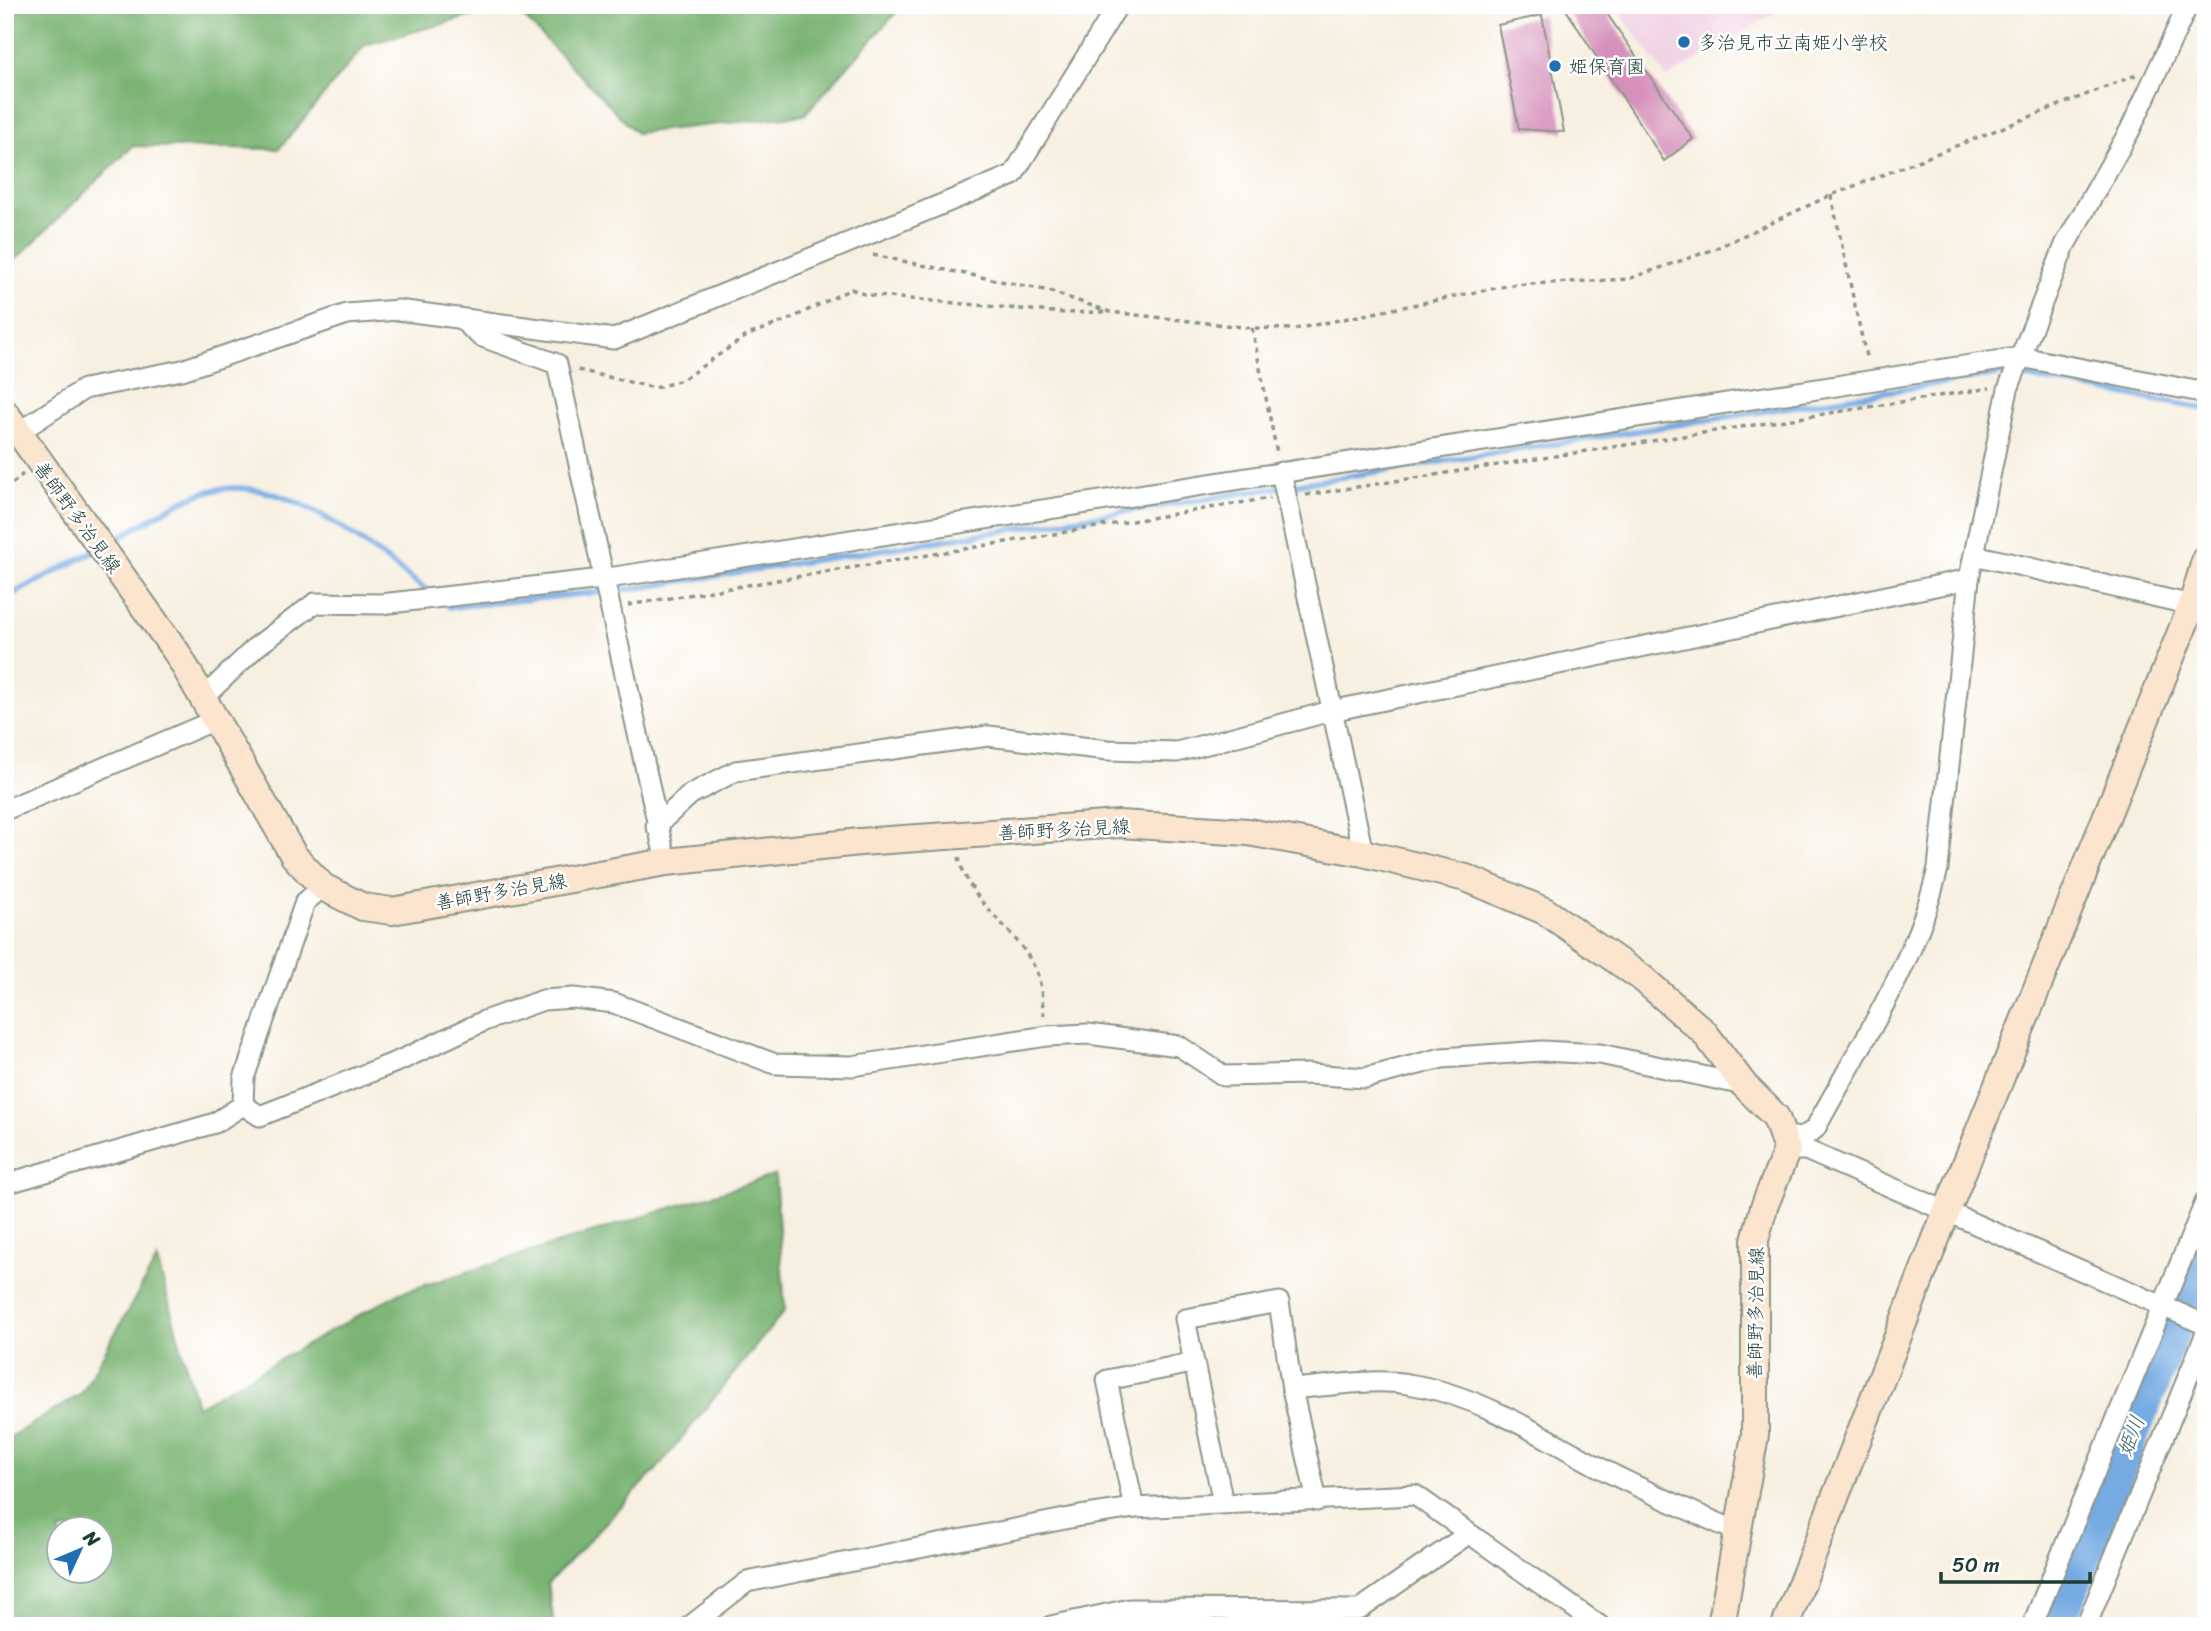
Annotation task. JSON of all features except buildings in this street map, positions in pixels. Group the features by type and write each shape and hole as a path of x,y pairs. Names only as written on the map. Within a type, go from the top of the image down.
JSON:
{"main road":[{"name":"善師野多治見線","path":"12,423 210,708 293,856 323,887 363,907 392,911 666,862 1119,824 1248,832 1363,853 1466,878 1545,911 1642,978 1704,1032 1744,1085 1776,1117 1785,1143 1755,1240 1755,1435 1721,1626"},
{"path":"1785,1626 1947,1213 2192,604 2206,558"}],"street":[{"path":"12,423 84,389 182,370 364,310 398,310 614,339 1013,176 1118,5"},
{"path":"1785,1143 1802,1138 1815,1129 1910,953 1928,912 1938,868 1969,579 2008,390 2065,245 2130,130 2188,5"},
{"path":"461,319 480,336 557,364 608,607 666,862"},
{"path":"5,810 210,708 256,647 315,603 381,604 603,579 2021,357 2206,393"},
{"path":"1281,472 1363,853"},
{"path":"1974,555 2192,604"},
{"path":"656,826 691,794 736,771 988,736 1108,750 1177,752 1331,711 1969,579"},
{"path":"243,1105 244,1078 305,902 323,887"},
{"path":"243,1105 260,1116 401,1060 484,1021 543,1000 574,998 614,1003 775,1064 798,1067 852,1066 1047,1036 1088,1034 1179,1046 1224,1076 1309,1074 1365,1078 1442,1058 1542,1051 1600,1054 1744,1085"},
{"path":"5,1184 215,1124 243,1105"},
{"path":"1785,1143 2206,1325"},
{"path":"2032,1626 2206,1200"},
{"path":"1223,1503 1185,1319 1279,1302 1292,1389 1317,1501"},
{"path":"2086,1626 2206,1333"},
{"path":"1134,1508 1107,1380 1192,1363"},
{"path":"1292,1389 1381,1383 1407,1384 1453,1394 1481,1405 1637,1487 1737,1531"},
{"path":"690,1626 747,1582 1134,1508 1415,1495 1600,1626"},
{"path":"1051,1626 1130,1609 1359,1610 1468,1534"}],"path":[{"path":"557,364 655,388 682,380 748,334 788,320 851,289 867,295 1064,313 1110,312 1252,328 1295,329 1511,285 1628,279 1712,250 1831,195 2161,66"},
{"path":"1831,195 1872,380"},
{"path":"847,243 855,250 1049,291 1110,312"},
{"path":"1252,328 1281,472"},
{"path":"608,607 1983,388 2008,390"},
{"path":"954,836 961,866 976,893 1023,949 1037,974 1047,1036"}],"shaded area":[{"name":"多治見市立南姫小学校","path":"1615,5 1788,5 1667,78"}],"green space":[{"path":"5,5 512,5 365,45 279,149 133,146 5,270"},
{"path":"512,5 903,5 804,115 636,133"},
{"path":"775,1175 785,1310 656,1470 548,1583 554,1626 5,1626 5,1440 81,1394 157,1259 197,1406 397,1294"}],"waterway":[{"path":"444,602 450,607 631,589 2005,373 2206,409"},
{"path":"106,545 164,511 200,494 231,488 262,491 293,501 324,517 432,594"},
{"path":"5,598 97,550"},
{"name":"姫川","path":"2057,1626 2206,1245"}],"place":[{"name":"多治見市立南姫小学校","path":"1684,42"},
{"name":"姫保育園","path":"1555,66"}]}
